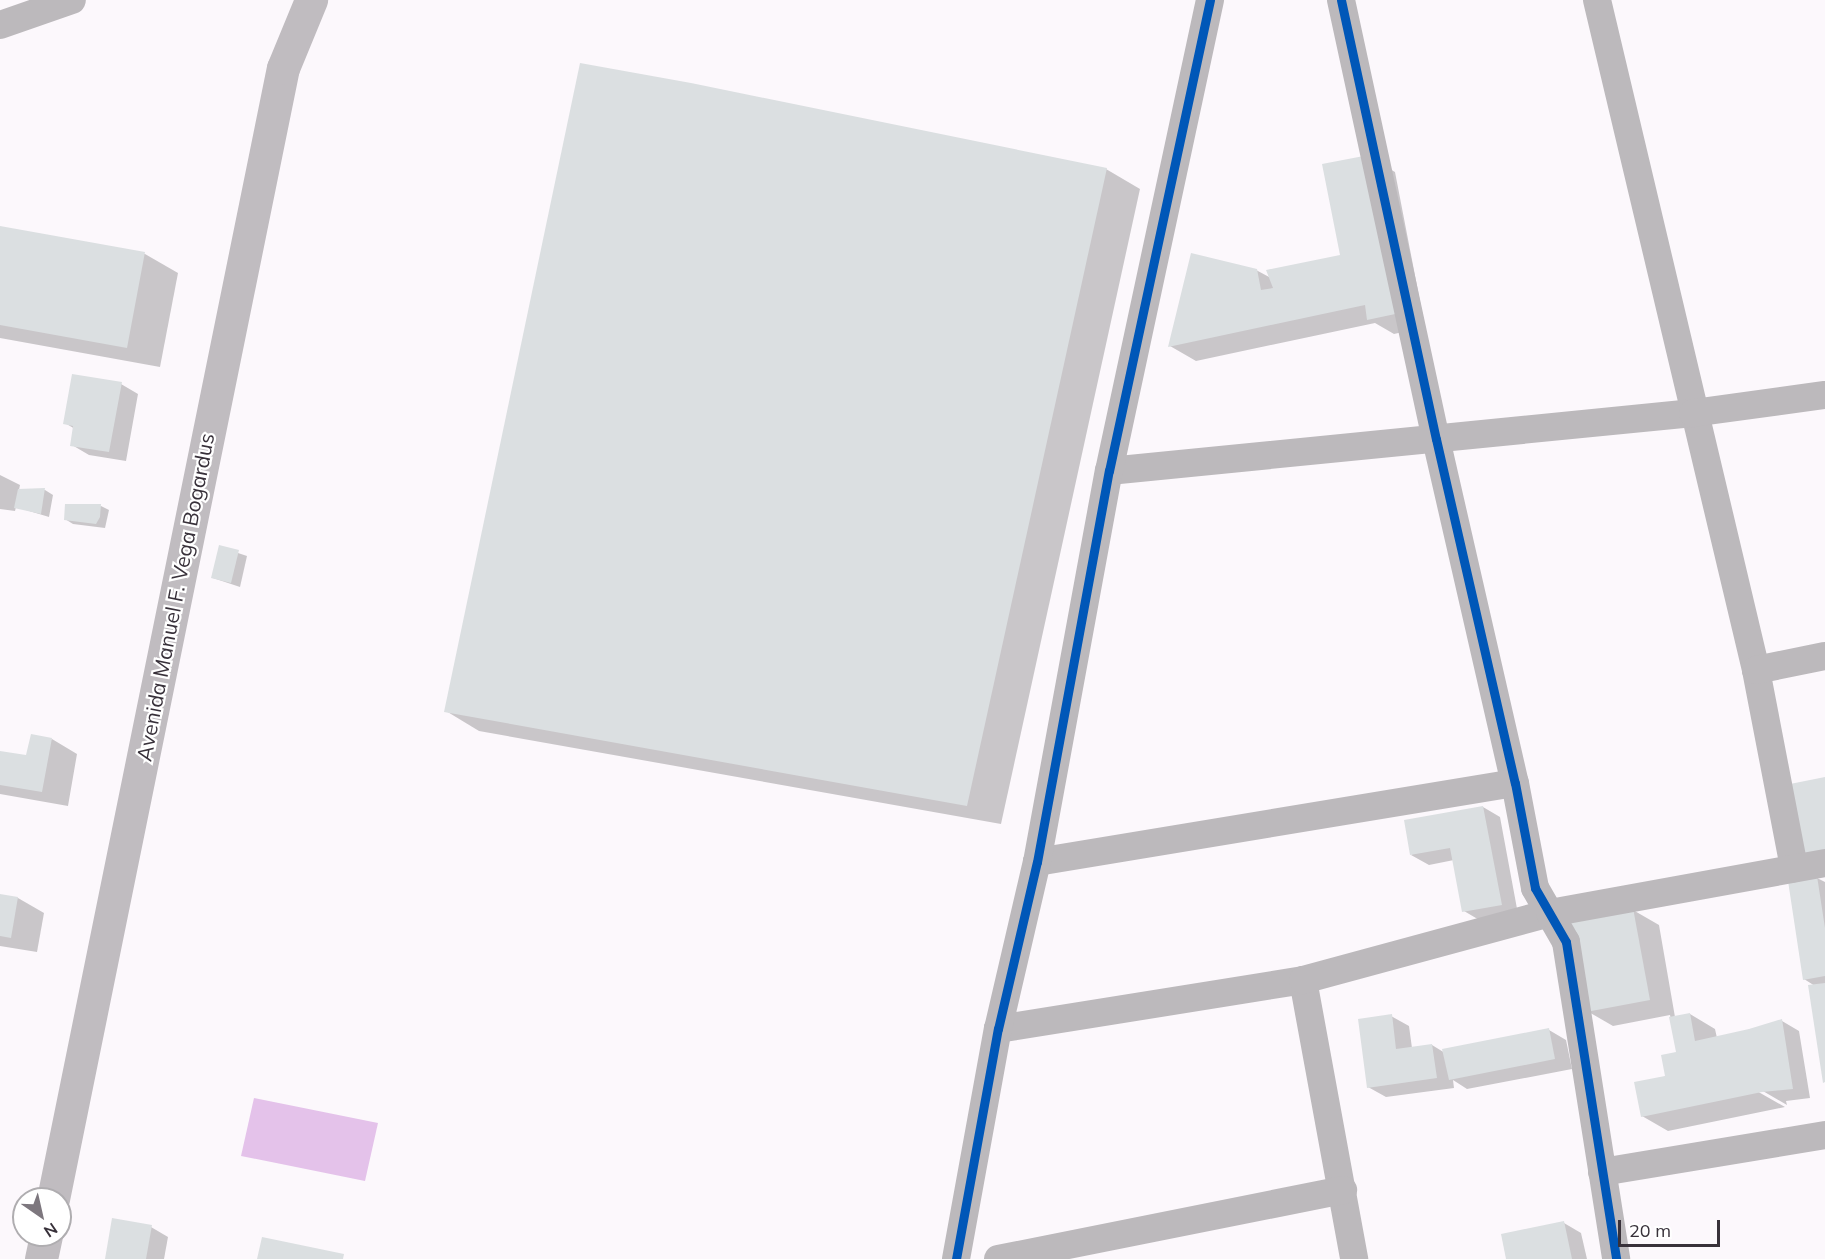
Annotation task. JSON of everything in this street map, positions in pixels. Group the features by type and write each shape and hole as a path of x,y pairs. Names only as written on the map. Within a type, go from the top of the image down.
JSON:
{"main road":[{"name":"Avenida Manuel F. Vega Bogardus","path":"55,1187 283,68 311,0"}],"street":[{"path":"0,25 72,0"},
{"path":"956,1259 998,1029 1037,862 1109,471 1210,0"},
{"path":"1341,0 1436,439 1515,783 1535,888 1566,942 1616,1259"},
{"path":"1597,0 1693,413 1756,670 1794,868"},
{"path":"1109,471 1693,413 1825,395"},
{"path":"1756,670 1825,656"},
{"path":"1037,862 1515,783"},
{"path":"998,1029 1303,980 1550,913 1825,863"},
{"path":"1303,980 1354,1259"},
{"path":"1602,1172 1825,1135"},
{"path":"998,1259 1343,1190"}],"shaded area":[{"path":"254,1098 378,1123 365,1181 241,1156"}],"building":[{"path":"580,63 691,83 1107,168 967,806 444,712"},
{"path":"1369,155 1400,313 1367,320 1365,305 1168,347 1191,253 1257,269 1261,290 1273,288 1266,270 1340,255 1322,164"},
{"path":"0,226 145,252 127,348 0,325"},
{"path":"72,374 122,382 109,452 70,446 73,426 63,424"},
{"path":"45,488 41,514 14,508 18,489"},
{"path":"65,504 101,504 100,517 96,524 64,520"},
{"path":"219,545 239,550 231,583 211,578"},
{"path":"31,734 52,738 42,792 0,785 0,751 26,755"},
{"path":"1825,777 1825,852 1803,856 1790,784"},
{"path":"1483,806 1502,905 1462,912 1450,848 1410,855 1404,820"},
{"path":"1817,876 1825,928 1825,976 1803,980 1788,881"},
{"path":"0,894 18,897 11,938 0,936"},
{"path":"1633,908 1650,1000 1586,1012 1570,920"},
{"path":"1825,983 1825,1082 1823,1083 1808,985"},
{"path":"1690,1013 1695,1041 1782,1019 1793,1089 1762,1092 1641,1117 1634,1082 1665,1076 1661,1055 1676,1052 1669,1017"},
{"path":"1392,1014 1396,1049 1432,1044 1437,1078 1367,1088 1358,1019"},
{"path":"1549,1028 1555,1059 1449,1080 1442,1049"},
{"path":"112,1218 152,1225 146,1259 105,1259"},
{"path":"1564,1221 1572,1259 1506,1259 1501,1234"},
{"path":"262,1237 344,1254 343,1259 257,1259"}],"cycle path":[{"path":"956,1259 998,1029 1037,862 1109,471 1210,0"},
{"path":"1341,0 1436,439 1515,783 1535,888 1566,942 1616,1259"}]}
